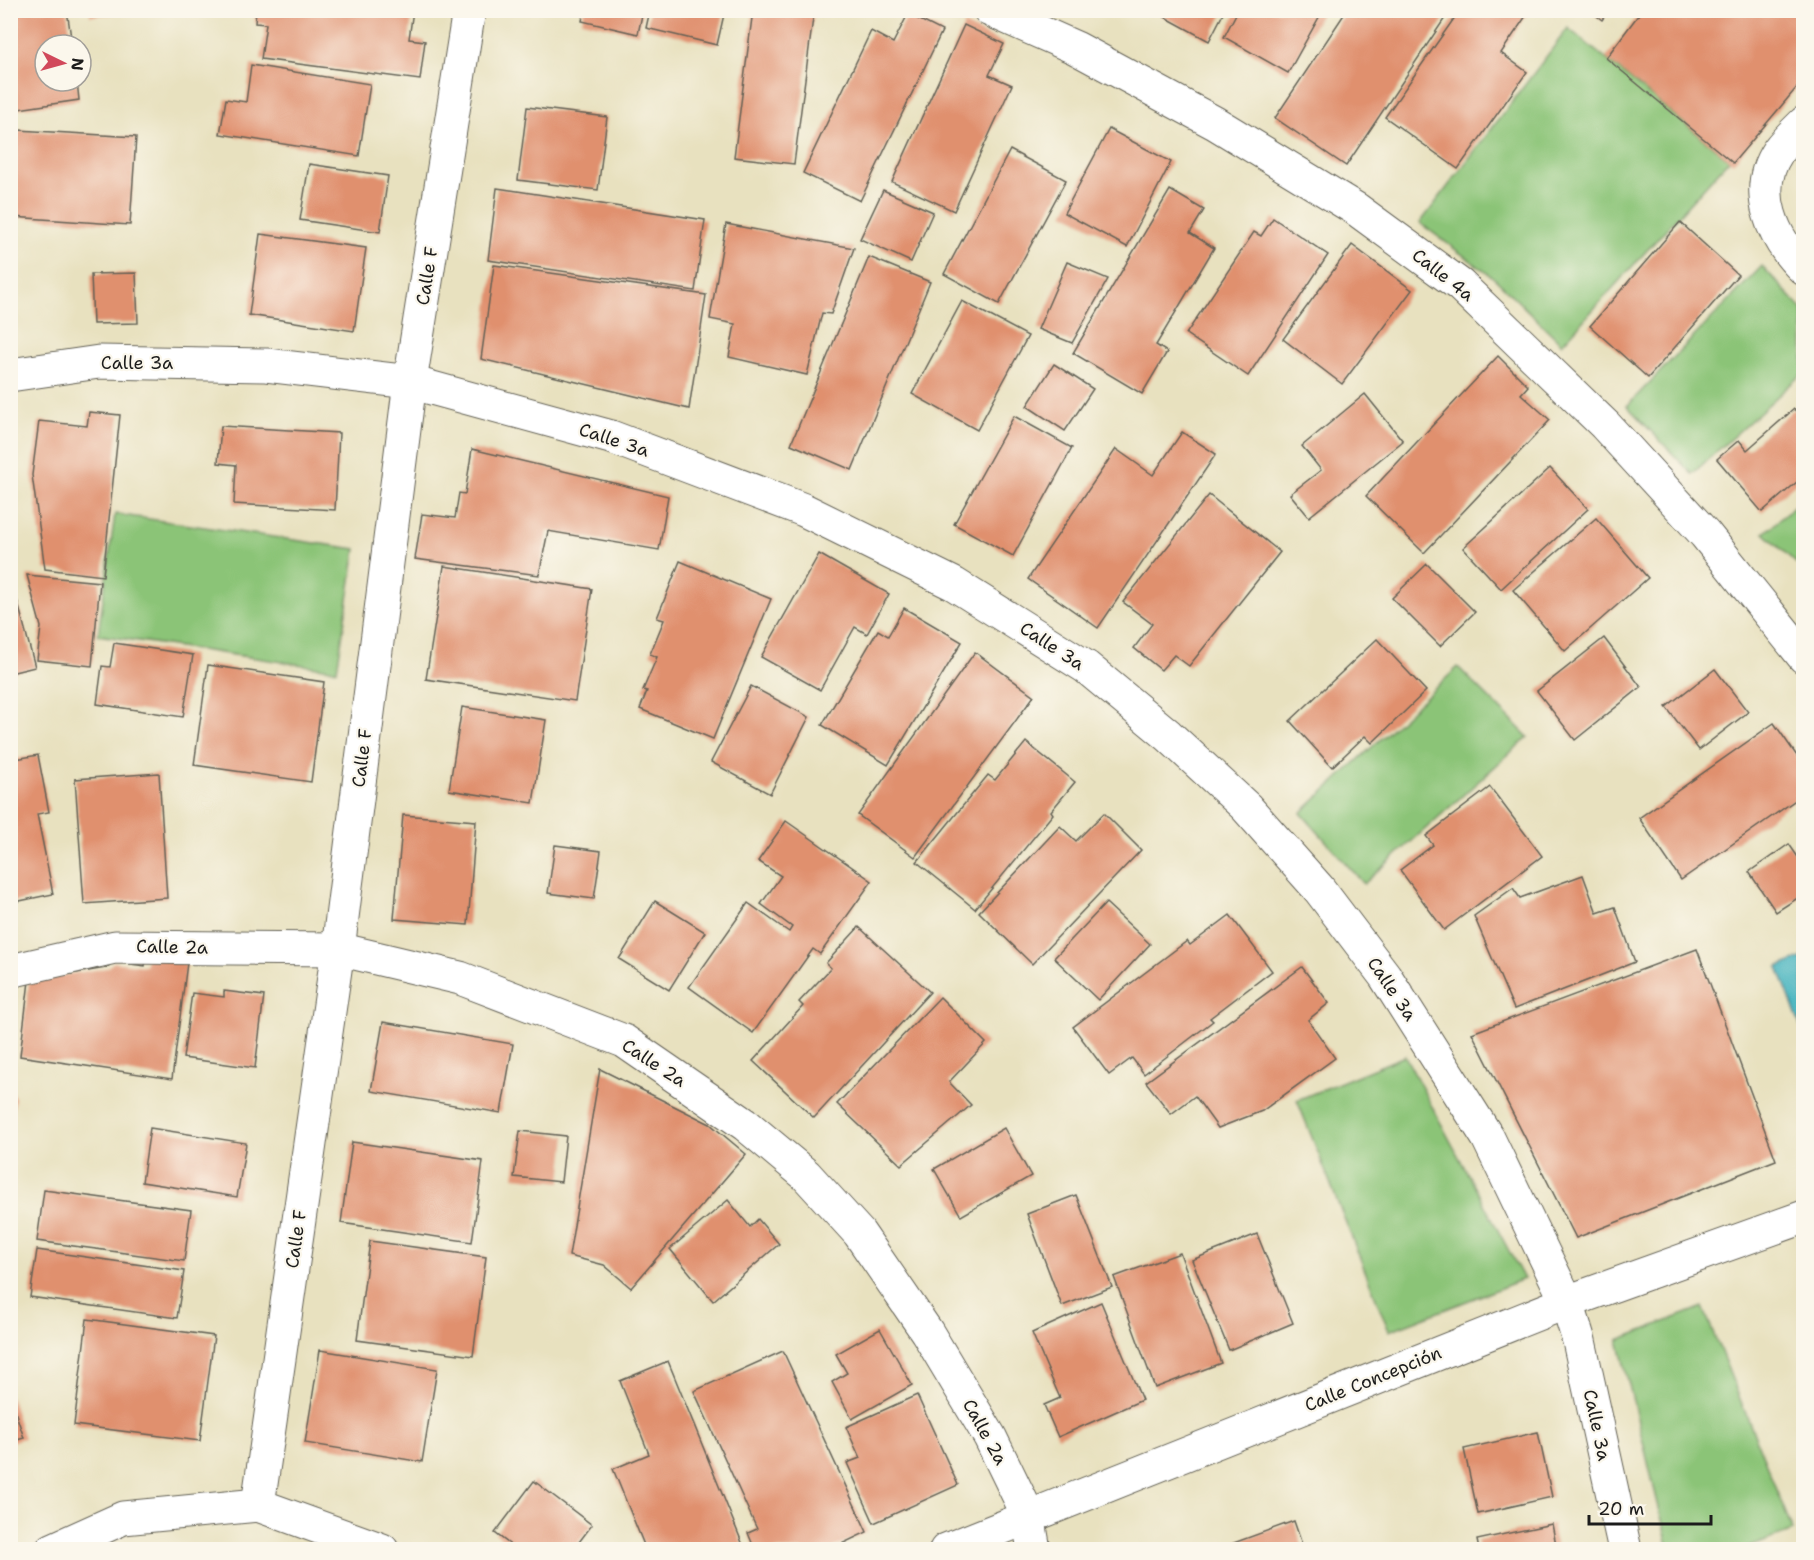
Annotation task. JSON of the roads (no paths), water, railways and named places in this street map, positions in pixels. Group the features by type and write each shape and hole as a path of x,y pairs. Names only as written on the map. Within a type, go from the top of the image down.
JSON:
{"street":[{"name":"Calle F","path":"258,1505 338,949 410,382 469,10"},
{"name":"Calle 4a","path":"990,10 1076,48 1215,123 1356,209 1460,285 1605,424 1705,534 1803,657"},
{"path":"1803,123 1778,152 1767,175 1765,190 1768,211 1778,238 1803,269"},
{"name":"Calle 3a","path":"10,375 99,362 254,364 410,382 611,436 804,510 954,584 1086,667 1168,735 1246,807 1319,889 1385,976 1488,1138 1567,1302 1579,1341 1625,1550"},
{"name":"Calle 2a","path":"10,971 115,947 338,949 460,978 624,1041 746,1125 806,1175 859,1233 927,1332 984,1427 1028,1515 1034,1550"},
{"name":"Calle Concepción","path":"946,1550 1028,1515 1567,1302 1803,1217"},
{"path":"52,1550 123,1518 258,1505 382,1550"}],"water":[{"path":"1803,957 1803,1033 1778,967"}]}
